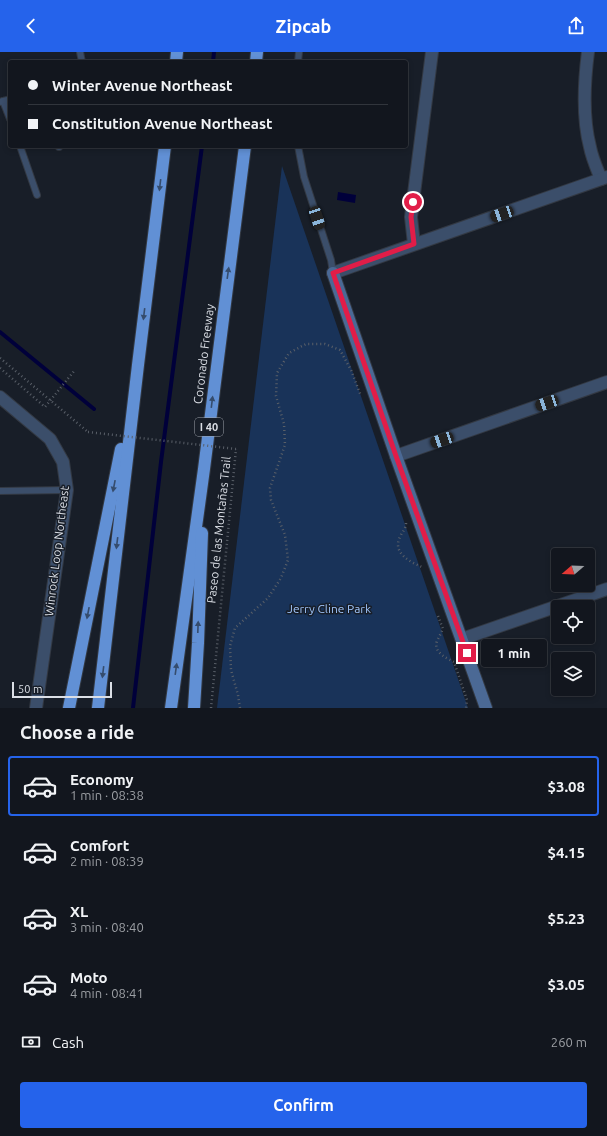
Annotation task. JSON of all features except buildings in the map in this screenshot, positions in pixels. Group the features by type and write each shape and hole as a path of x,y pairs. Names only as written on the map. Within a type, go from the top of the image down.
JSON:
{"highway":[{"path":"98,708 165,148"},
{"name":"Coronado Freeway","path":"171,708 204,469 245,148"},
{"path":"69,708 138,365"},
{"path":"194,708 198,643 204,469"}],"street":[{"path":"414,244 411,217 432,52"},
{"path":"486,708 396,456 333,273 604,178 590,147 585,116 585,78 588,52"},
{"path":"396,456 607,382"},
{"name":"Winrock Loop Northeast","path":"0,397 50,440 63,462 67,490 36,708"},
{"path":"462,639 607,589"}],"lane":[{"path":"4,101 8,113"},
{"path":"21,148 37,195"},
{"path":"298,148 304,177 331,260 333,273"},
{"path":"0,491 67,490"}],"path":[{"path":"240,708 231,670 230,646 235,628 268,598 281,578 288,560 285,534 271,500 270,488 285,445 284,424 276,396 277,373 290,353 306,344 325,344 340,350 351,370 362,399"},
{"name":"Paseo de las Montañas Trail","path":"0,358 88,432 236,449 211,708"},
{"path":"0,368 45,407 75,370"},
{"path":"404,517 407,524 400,537 398,544 399,550 402,556 422,567 424,574"},
{"path":"438,615 443,629 437,642 437,647 440,654 454,662 467,700 466,708"}],"green space":[{"name":"Jerry Cline Park","path":"282,166 468,708 217,708"}],"shaded area":[{"path":"338,192 356,195 355,203 337,200"}],"waterway":[{"path":"213,60 214,52"},
{"path":"133,708 161,462 202,148"},
{"path":"0,332 94,409"}],"route":[{"path":"413,202 411,217 414,244 333,273 396,456 467,653"}]}
